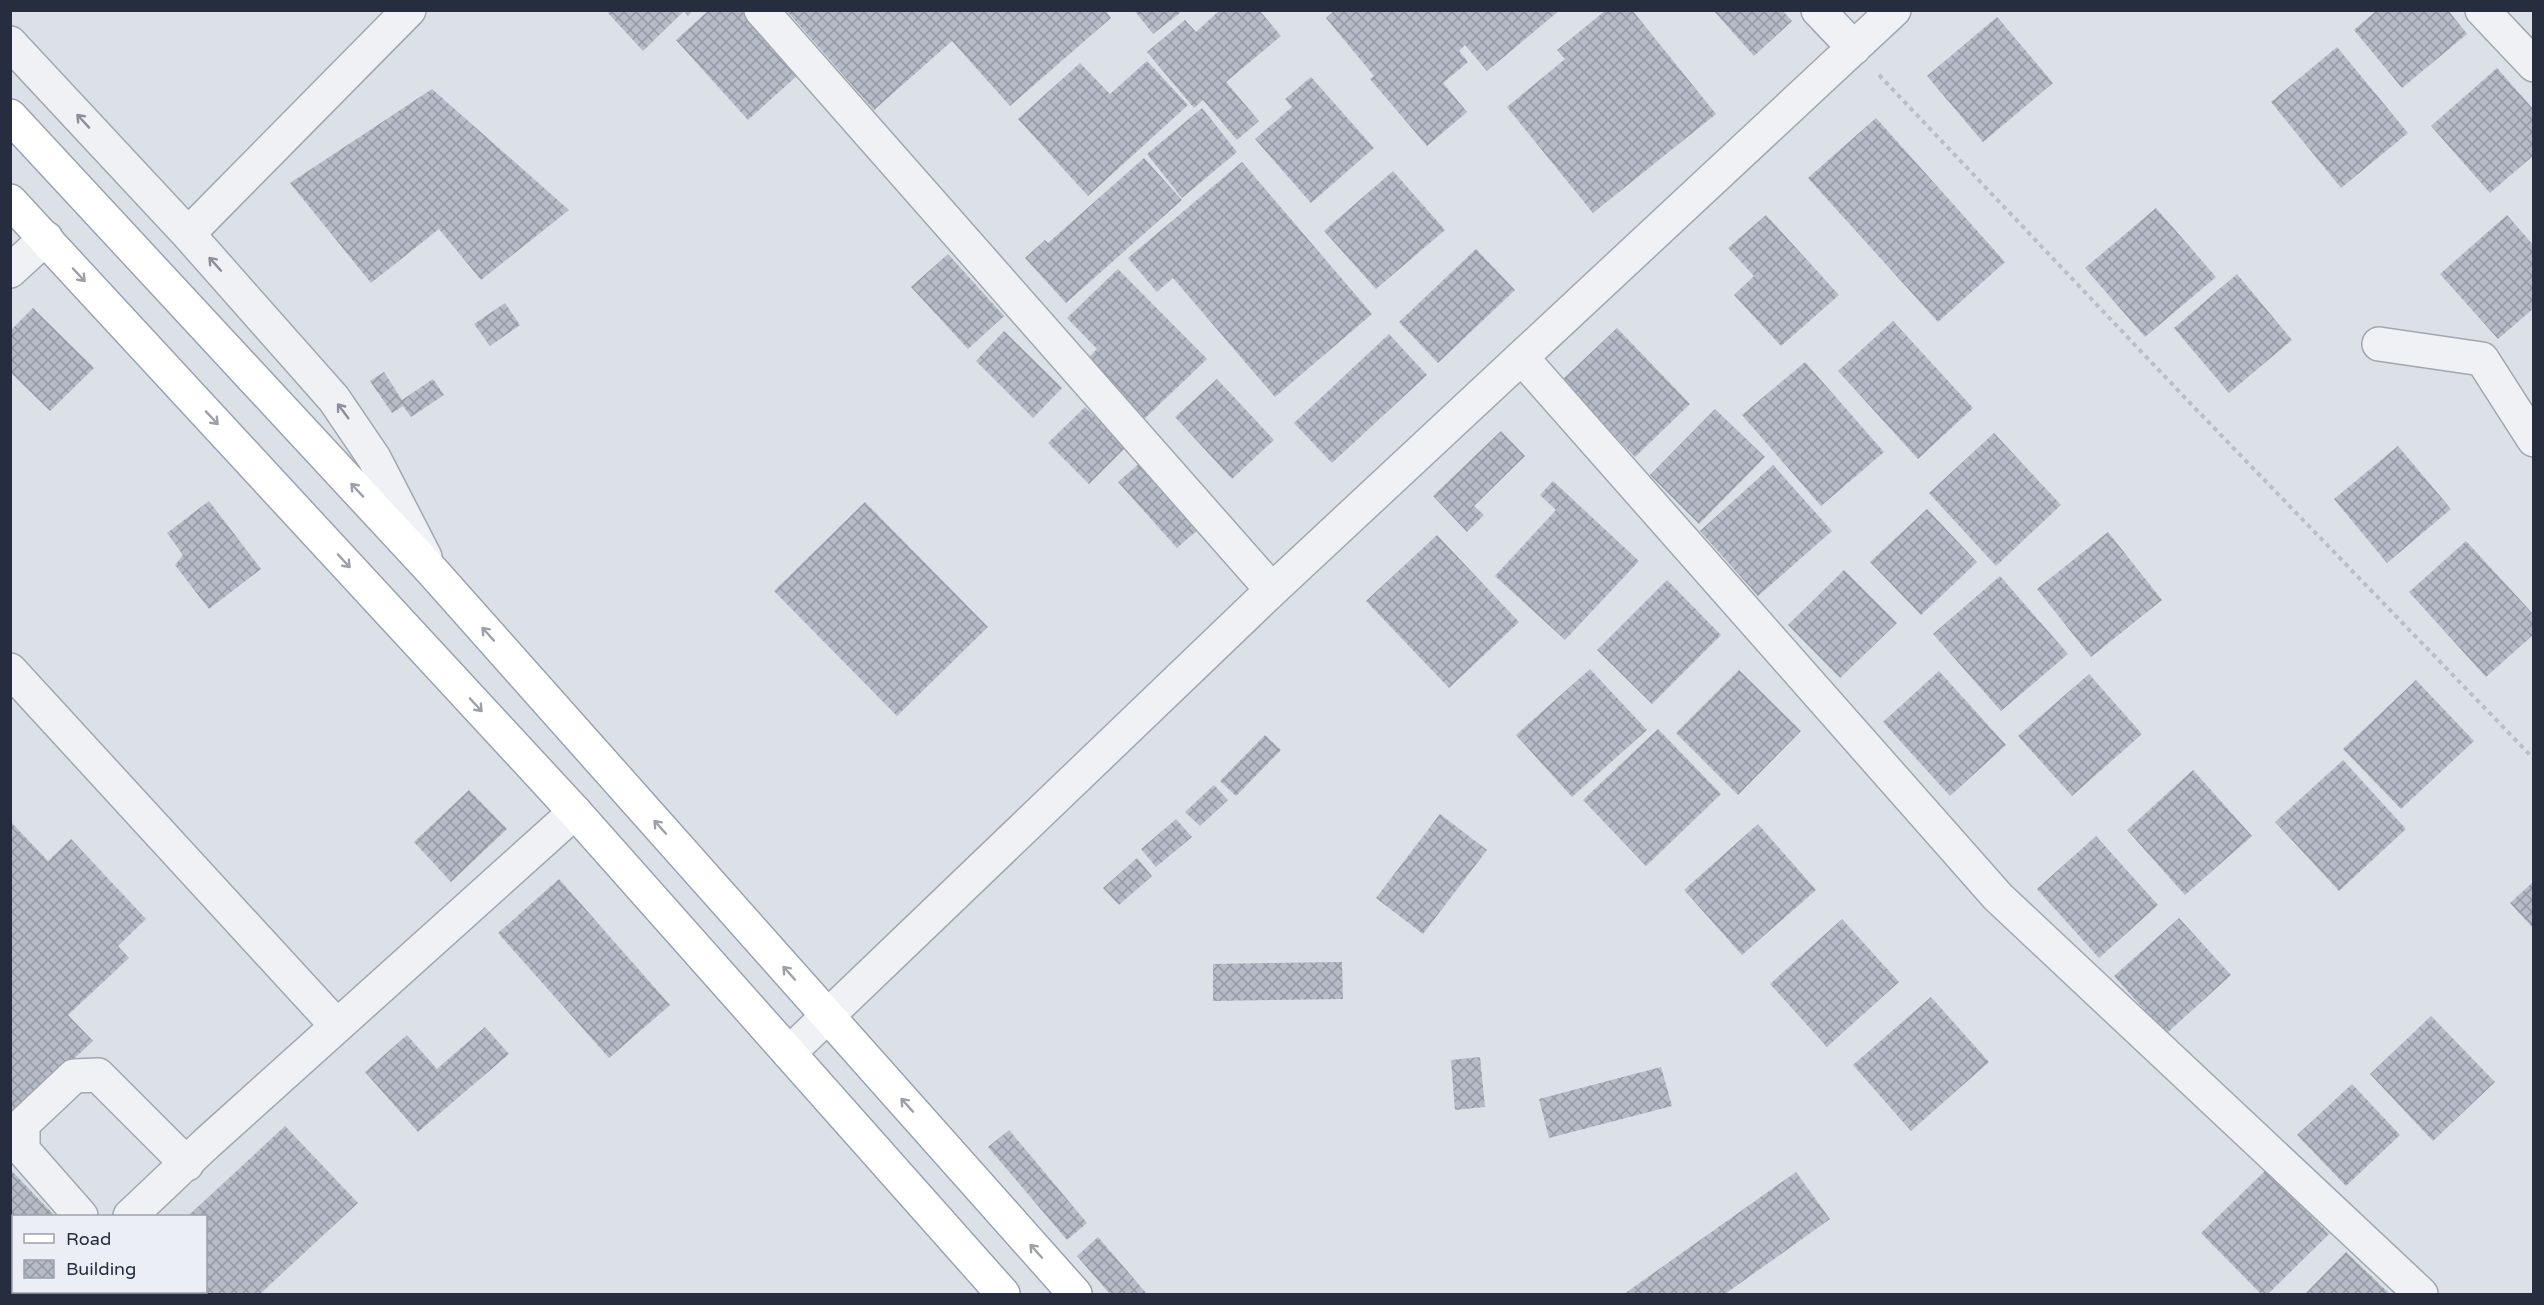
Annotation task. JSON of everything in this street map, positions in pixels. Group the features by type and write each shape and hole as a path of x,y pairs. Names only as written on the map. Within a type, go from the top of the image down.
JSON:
{"main road":[{"path":"10,116 433,572 1075,1294"},
{"path":"10,201 575,812 1003,1294"}],"street":[{"path":"188,234 409,10"},
{"path":"761,10 1272,590"},
{"path":"1818,10 1854,48"},
{"path":"789,1053 1272,590 1894,10"},
{"path":"2482,10 2534,65"},
{"path":"10,43 188,234 328,392 356,428 433,572"},
{"path":"10,271 46,238"},
{"path":"2379,344 2482,359 2534,440"},
{"path":"1522,358 1998,897 2421,1294"},
{"path":"10,670 337,1026"},
{"path":"131,1215 575,812"},
{"path":"80,1215 22,1150 23,1124 74,1076 98,1076 186,1164"}],"path":[{"path":"1854,48 2190,403 2534,759"}],"building":[{"path":"611,10 693,10 688,16 684,11 643,51 608,13"},
{"path":"709,10 741,10 799,74 748,120 676,40"},
{"path":"786,10 1105,10 1111,18 1010,106 952,41 874,110"},
{"path":"1134,10 1178,10 1180,13 1153,34"},
{"path":"1220,10 1259,10 1281,36 1226,82 1259,121 1237,140 1203,100 1194,108 1147,52 1185,20 1196,32"},
{"path":"1335,10 1560,10 1487,71 1465,45 1459,51 1468,62 1443,83 1467,112 1427,146 1370,79 1374,76 1326,18"},
{"path":"1606,10 1632,10 1716,114 1593,213 1507,107 1565,59 1557,50"},
{"path":"1713,10 1782,10 1792,21 1754,56"},
{"path":"2377,10 2448,10 2467,34 2402,88 2354,30"},
{"path":"1997,17 2053,83 1983,142 1927,76"},
{"path":"2337,47 2408,133 2341,188 2271,102"},
{"path":"1147,61 1188,105 1088,196 1018,119 1080,63 1110,94"},
{"path":"2497,68 2534,110 2534,155 2490,193 2431,126"},
{"path":"1311,77 1374,148 1311,203 1255,139 1292,107 1285,99"},
{"path":"432,89 569,210 481,280 439,229 371,283 290,183"},
{"path":"1202,108 1237,152 1182,198 1147,154"},
{"path":"1876,118 2005,262 1938,322 1808,178"},
{"path":"1144,158 1182,200 1066,303 1025,258 1045,240 1048,243"},
{"path":"1242,162 1372,314 1275,397 1173,278 1157,292 1128,258"},
{"path":"1393,171 1445,230 1376,289 1324,231"},
{"path":"2156,208 2216,277 2145,337 2085,268"},
{"path":"1766,215 1839,295 1781,346 1734,295 1754,276 1728,248"},
{"path":"2507,215 2534,246 2534,308 2498,339 2440,274"},
{"path":"1476,249 1515,290 1438,363 1399,322"},
{"path":"948,254 1004,316 968,349 911,287"},
{"path":"1118,269 1207,359 1141,422 1083,363 1097,349 1067,318"},
{"path":"2237,274 2292,340 2229,393 2174,328"},
{"path":"505,303 520,325 490,346 474,324"},
{"path":"33,308 94,368 50,411 10,372 10,331"},
{"path":"1893,321 1973,408 1918,459 1838,371"},
{"path":"1617,328 1690,404 1635,457 1561,381"},
{"path":"1004,331 1062,388 1033,418 976,361"},
{"path":"1389,334 1427,375 1332,463 1294,423"},
{"path":"1805,362 1884,452 1821,506 1742,415"},
{"path":"384,372 402,400 433,379 444,395 411,417 403,406 392,413 370,381"},
{"path":"1217,379 1274,440 1232,479 1175,417"},
{"path":"1085,407 1126,447 1089,484 1048,443"},
{"path":"1715,409 1765,457 1699,524 1650,475"},
{"path":"1501,431 1525,456 1474,506 1484,515 1467,532 1433,496"},
{"path":"1994,433 2061,505 1996,566 1929,493"},
{"path":"2398,446 2451,509 2387,563 2334,499"},
{"path":"1141,462 1201,527 1177,548 1118,482"},
{"path":"1773,465 1832,531 1758,596 1700,531"},
{"path":"1553,481 1639,561 1565,640 1495,576 1556,510 1540,495"},
{"path":"209,501 261,569 209,609 175,565 183,555 167,533"},
{"path":"865,502 988,627 897,716 774,591"},
{"path":"1927,509 1977,562 1921,615 1870,562"},
{"path":"2108,532 2162,600 2091,657 2037,589"},
{"path":"1437,535 1519,622 1449,688 1366,601"},
{"path":"2466,541 2534,615 2534,634 2486,677 2409,592"},
{"path":"1844,570 1897,623 1840,678 1788,625"},
{"path":"2000,576 2068,654 2001,711 1933,634"},
{"path":"1667,580 1721,635 1652,704 1597,650"},
{"path":"1590,669 1647,730 1572,797 1516,735"},
{"path":"1739,670 1801,731 1738,795 1676,733"},
{"path":"1939,671 2006,745 1950,796 1883,722"},
{"path":"2089,674 2142,734 2072,796 2018,736"},
{"path":"2416,680 2474,741 2401,809 2343,749"},
{"path":"1658,729 1721,794 1646,866 1583,800"},
{"path":"1265,735 1281,750 1236,796 1220,781"},
{"path":"2343,760 2406,829 2339,891 2275,822"},
{"path":"2193,770 2252,836 2185,895 2127,830"},
{"path":"1214,785 1228,800 1200,826 1185,812"},
{"path":"469,790 507,829 451,882 414,842"},
{"path":"1440,814 1487,850 1423,934 1376,898"},
{"path":"1176,819 1192,837 1156,867 1141,849"},
{"path":"10,821 48,861 71,839 146,919 118,946 129,958 68,1015 93,1041 10,1118"},
{"path":"1758,824 1816,890 1742,955 1684,890"},
{"path":"2096,836 2158,905 2099,958 2037,889"},
{"path":"1137,858 1152,876 1119,905 1103,888"},
{"path":"559,879 670,1005 609,1058 498,933"},
{"path":"2534,881 2534,929 2510,903"},
{"path":"2179,918 2231,975 2166,1034 2114,976"},
{"path":"1842,919 1899,982 1827,1047 1770,984"},
{"path":"1342,962 1343,999 1213,1001 1213,964"},
{"path":"1931,997 1989,1062 1911,1131 1853,1065"},
{"path":"2431,1016 2495,1082 2433,1141 2370,1074"},
{"path":"485,1027 509,1054 418,1132 365,1072 407,1035 437,1069"},
{"path":"1480,1057 1485,1107 1455,1110 1451,1060"},
{"path":"1661,1067 1672,1106 1549,1138 1539,1099"},
{"path":"2352,1084 2400,1135 2346,1186 2297,1135"},
{"path":"285,1126 358,1203 260,1294 105,1294 207,1293 207,1215 189,1215"},
{"path":"1009,1130 1087,1223 1067,1240 988,1147"},
{"path":"10,1169 54,1215 12,1215 12,1288 10,1289"},
{"path":"2266,1170 2329,1234 2268,1294 2261,1294 2201,1233"},
{"path":"1796,1172 1830,1219 1725,1294 1624,1294"},
{"path":"1098,1237 1147,1294 1110,1294 1077,1256"},
{"path":"2346,1252 2390,1294 2305,1294"}]}
